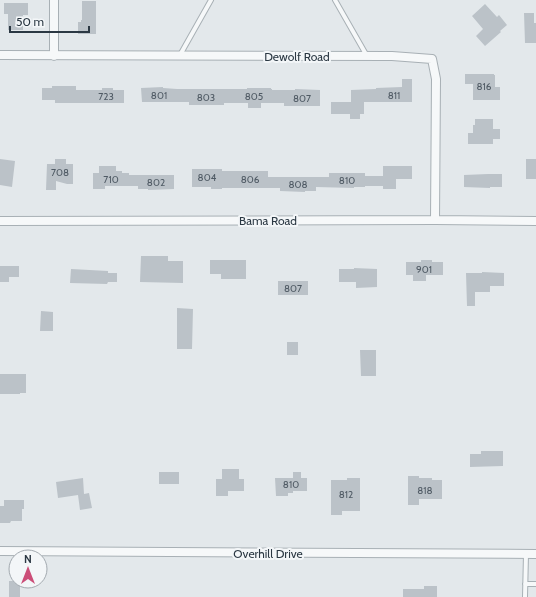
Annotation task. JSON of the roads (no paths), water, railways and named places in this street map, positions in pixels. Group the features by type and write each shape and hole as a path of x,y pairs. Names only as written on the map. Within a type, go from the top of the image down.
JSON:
{"street":[{"path":"54,0 54,56"},
{"name":"Dewolf Road","path":"0,56 392,56 432,59 436,79 435,220"},
{"name":"Bama Road","path":"0,221 536,221"},
{"name":"Overhill Drive","path":"0,551 536,554"}],"lane":[{"path":"179,56 211,0"},
{"path":"335,0 367,56"},
{"path":"525,597 526,554"},
{"path":"525,584 536,584"}]}
